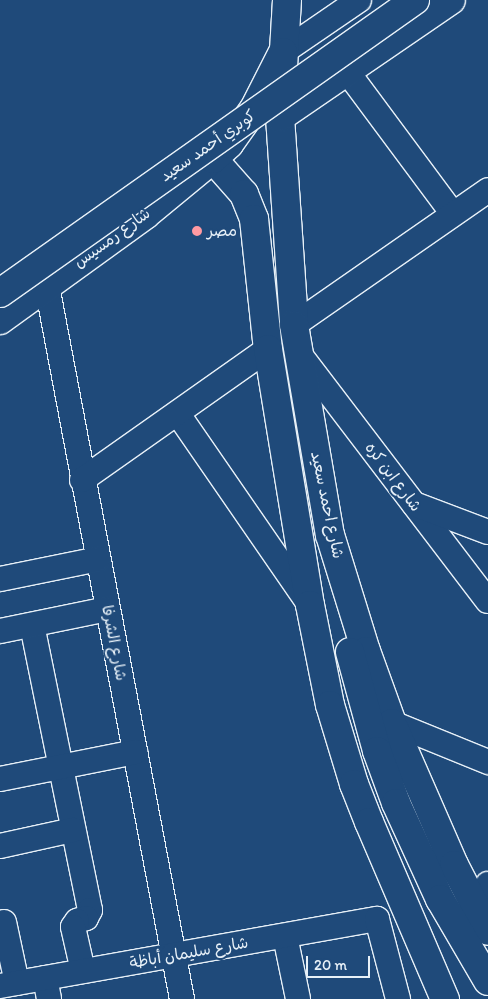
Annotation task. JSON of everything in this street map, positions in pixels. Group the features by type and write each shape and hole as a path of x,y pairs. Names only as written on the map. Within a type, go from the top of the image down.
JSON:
{"main road":[{"name":"شارع احمد سعيد","path":"287,0 282,52 280,117 294,325 330,535 366,651 392,723 422,794 484,921"},
{"name":"كوبري أحمد سعيد","path":"0,293 415,0"},
{"path":"280,117 346,70 451,0"},
{"name":"شارع رمسيس","path":"0,320 145,215 214,159 228,144 254,109 282,52"},
{"name":"شارع احمد سعيد","path":"214,159 244,194 254,219 268,349 310,605 330,705 354,784 445,999"},
{"path":"330,535 348,644 377,751 418,853 444,906 488,981"},
{"path":"429,962 456,999"}],"street":[{"name":"شارع رمسيس","path":"282,52 359,0"},
{"path":"346,70 452,214"},
{"path":"294,325 488,190"},
{"name":"شارع الشرفا","path":"47,286 82,480 182,999"},
{"path":"82,480 268,349"},
{"name":"شارع ابن كره","path":"298,352 488,601"},
{"path":"178,414 310,605"},
{"path":"414,504 488,532"},
{"path":"0,579 98,559"},
{"path":"0,631 107,609"},
{"path":"32,625 90,910 86,918 77,921 73,927 83,972"},
{"path":"392,723 488,762"},
{"path":"0,779 135,752"},
{"path":"0,846 73,830"},
{"path":"484,921 488,884"},
{"name":"شارع سليمان أباظة","path":"8,985 47,989 83,972 377,919 398,999"},
{"path":"4,922 8,985"},
{"path":"285,936 298,999"}],"place":[{"name":"مصر","path":"197,231"}]}
